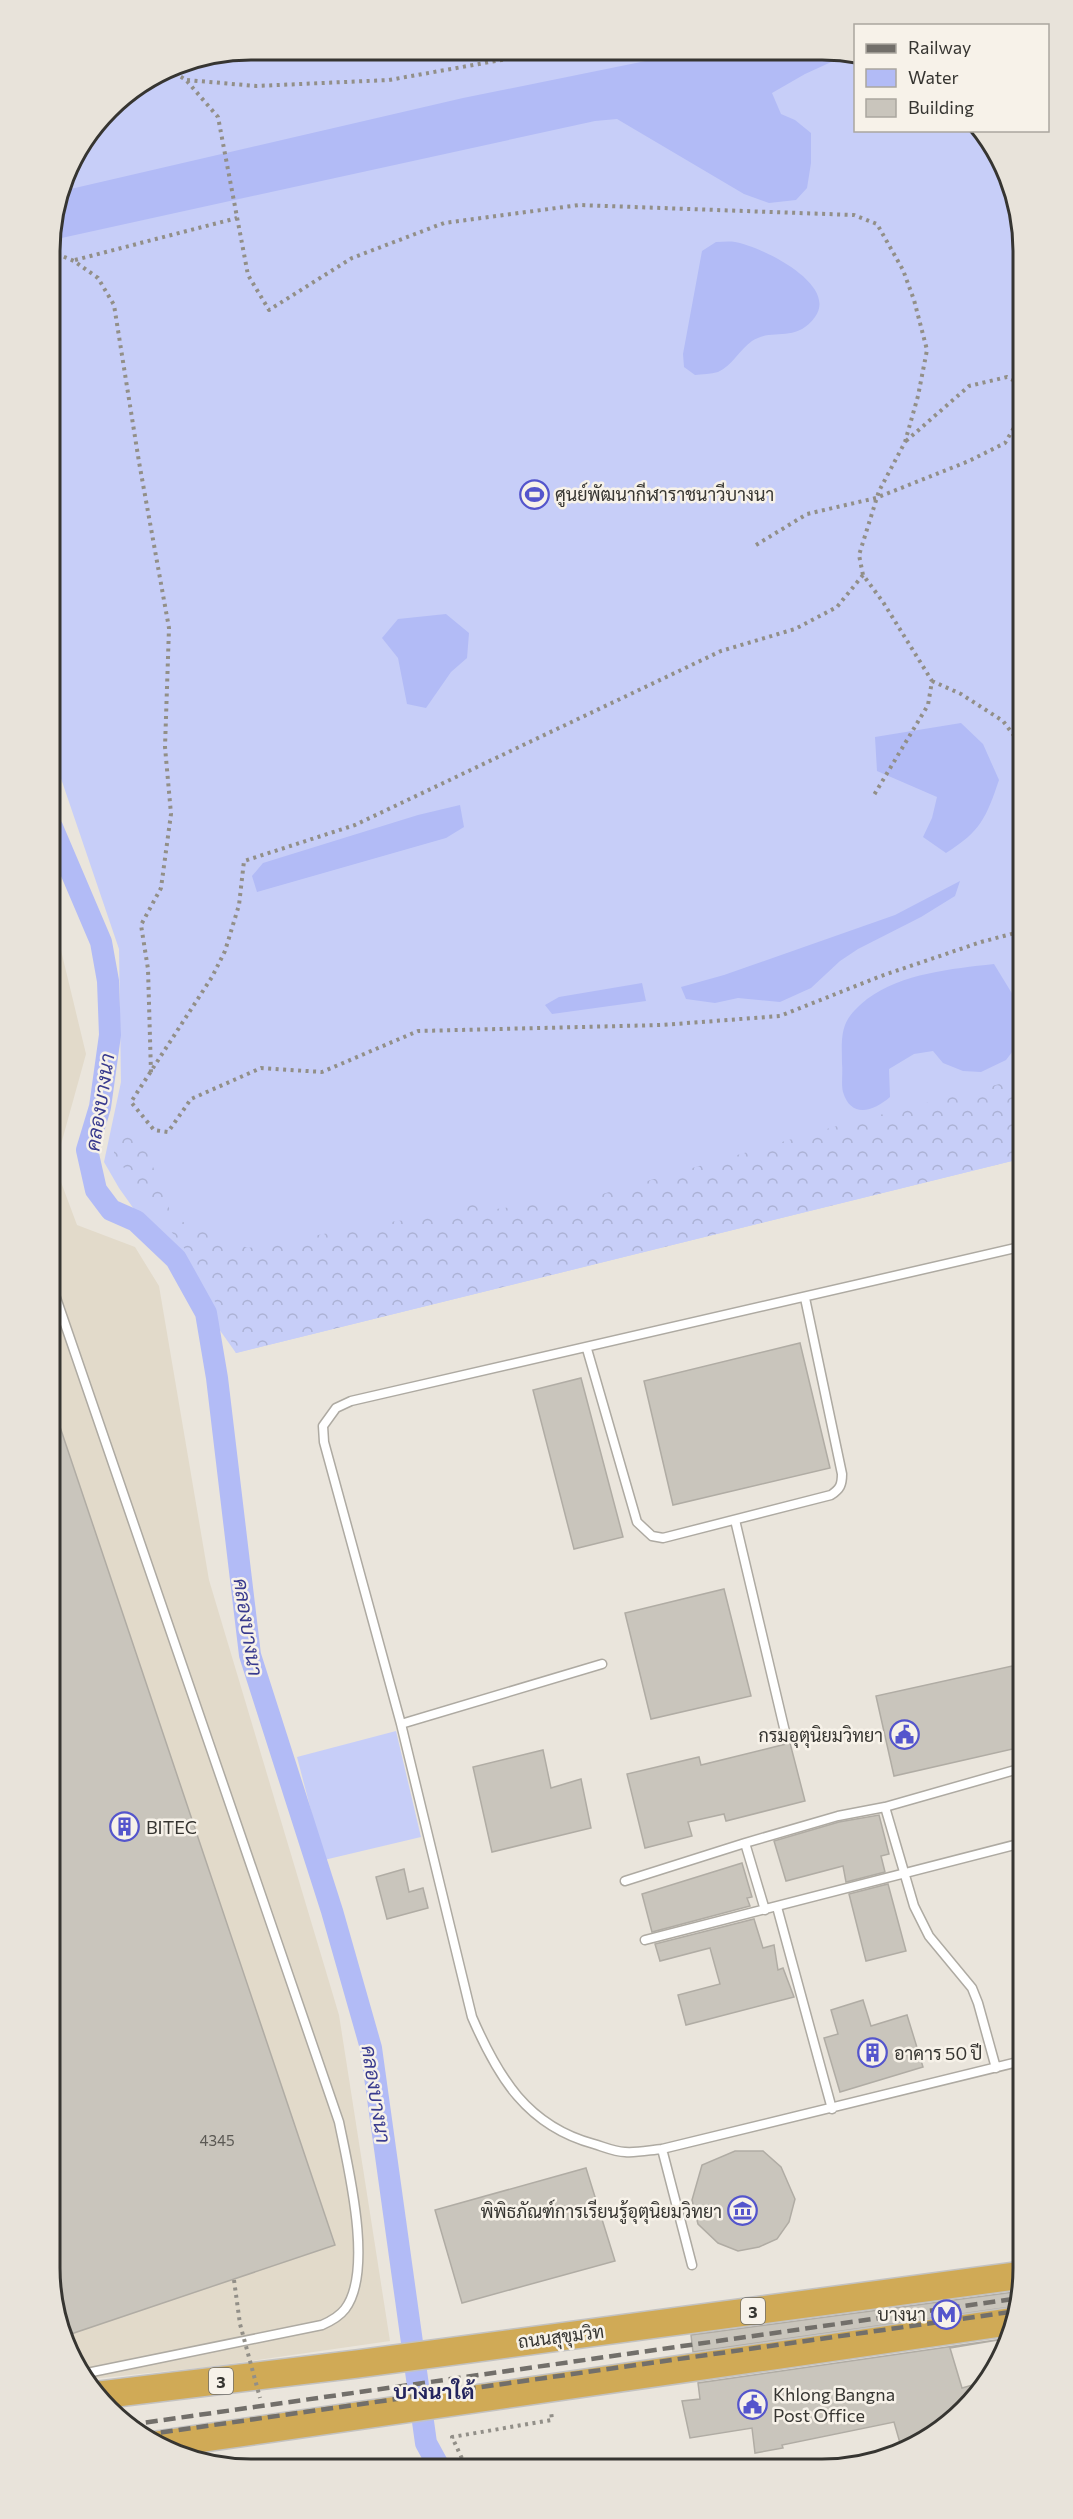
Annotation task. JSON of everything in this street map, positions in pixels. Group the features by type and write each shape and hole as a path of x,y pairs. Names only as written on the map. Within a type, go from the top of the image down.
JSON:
{"highway":[{"name":"ถนนสุขุมวิท","path":"108,2394 343,2366 1013,2276"},
{"path":"174,2442 1005,2322"}],"lane":[{"path":"1013,1249 587,1349 351,1401 336,1408 323,1426 324,1442 401,1724 472,2017 487,2053 503,2079 524,2105 546,2124 581,2141 624,2152 662,2149 1013,2063"},
{"path":"587,1349 637,1522 644,1531 652,1536 663,1538 831,1495 838,1491 842,1483 842,1474 806,1298"},
{"path":"60,1309 339,2122 354,2195 358,2255 352,2296 337,2318 322,2325 91,2372"},
{"path":"735,1520 786,1736"},
{"path":"401,1724 602,1664"},
{"path":"625,1881 745,1842 838,1816 885,1807 1013,1771"},
{"path":"885,1807 915,1906 929,1936 972,1988 996,2068"},
{"path":"745,1842 765,1910"},
{"path":"645,1940 1013,1845"},
{"path":"777,1907 832,2109"},
{"path":"662,2149 692,2265"}],"path":[{"path":"186,80 256,86 389,80 501,60"},
{"path":"178,75 186,80 218,117 248,275 269,310 352,258 444,223 579,205 854,215 877,224 903,270 914,300 927,350 918,396 905,442 876,498 859,555 863,575 883,602 932,681 961,694 1003,721 1013,734"},
{"path":"74,261 237,218"},
{"path":"60,255 74,261 98,278 114,305 169,628 165,747 171,814 161,888 141,925 148,969 151,1073"},
{"path":"905,442 969,386 1007,377 1013,380"},
{"path":"756,545 807,514 876,498 969,461 1005,443 1013,429"},
{"path":"863,575 837,607 795,629 721,651 355,825 244,861 239,904 225,951 212,977 131,1102 154,1130 168,1132 191,1099 261,1068 322,1072 418,1031 662,1025 780,1017 881,976 981,942 1013,934"},
{"path":"874,795 928,705 932,681"},
{"path":"234,2280 240,2324 260,2398"},
{"path":"463,2459 452,2437 552,2420"}],"shaded area":[{"path":"60,946 86,1054 60,1148"},
{"path":"60,1179 77,1225 135,1247 159,1286 209,1580 339,2015 390,2341 208,2367 95,2379 86,2364 66,2318 62,2293 60,2268"}],"green space":[{"name":"ศูนย์พัฒนากีฬาราชนาวีบางนา","path":"238,60 835,60 854,63 854,132 971,132 987,155 1007,201 1013,251 1013,1161 236,1353 119,1188 104,1162 121,1082 119,949 60,776 60,238 70,189 75,178 92,145 116,116 135,99 166,80 189,70"},
{"path":"1013,1081 1013,1161 236,1353 213,1297 188,1253 114,1154 114,1130 141,1136 173,1218 248,1248 382,1223 453,1214 478,1190 488,1210 592,1197 837,1126"},
{"path":"396,1731 421,1837 324,1860 297,1757"}],"water":[{"path":"651,60 835,60 772,93 781,114 795,120 811,133 811,163 807,188 796,200 769,203 744,194 617,119 595,121 60,238 70,189 463,98"},
{"path":"716,242 747,245 778,259 807,280 816,292 819,304 815,317 800,330 760,337 748,344 732,362 718,372 695,375 684,367 683,354 702,251"},
{"path":"446,614 469,633 467,658 451,672 426,708 407,704 398,658 382,638 398,619"},
{"path":"961,723 983,744 999,780 981,822 967,838 946,853 923,837 932,818 937,797 877,771 875,737"},
{"path":"460,805 464,827 446,838 257,892 252,876 263,863 418,815"},
{"path":"960,881 955,896 921,917 858,949 840,961 811,988 780,1002 738,998 715,1003 686,999 681,987 724,975 895,915"},
{"path":"994,964 1013,995 1013,1051 1006,1060 981,1072 963,1071 943,1063 933,1051 914,1054 889,1069 890,1097 884,1102 864,1110 851,1106 842,1089 842,1041 845,1024 850,1016 867,999 881,990 896,983 944,970"},
{"path":"642,983 646,1001 552,1014 545,1005 559,997"}],"building":[{"path":"800,1343 830,1468 673,1505 644,1381"},
{"path":"581,1378 623,1537 574,1549 533,1390"},
{"name":"BITEC","path":"60,1427 335,2245 72,2334 66,2318 60,2268"},
{"path":"724,1589 751,1696 651,1719 625,1613"},
{"path":"1013,1666 1013,1749 894,1776 876,1696"},
{"path":"790,1743 805,1801 726,1821 724,1814 688,1822 692,1836 645,1848 627,1774 699,1757 701,1765"},
{"path":"543,1750 551,1788 581,1779 591,1828 492,1852 473,1767"},
{"path":"879,1815 889,1854 881,1856 885,1872 846,1882 843,1866 786,1881 774,1841 839,1822"},
{"path":"742,1863 752,1897 747,1898 750,1906 652,1932 642,1894"},
{"path":"404,1869 409,1892 423,1888 428,1908 387,1919 376,1877"},
{"path":"888,1884 906,1951 866,1961 849,1894"},
{"path":"754,1919 763,1948 774,1945 778,1970 783,1968 794,1997 686,2025 678,1995 720,1984 710,1948 660,1961 655,1944"},
{"name":"อาคาร 50 ปี","path":"863,2000 871,2026 907,2015 923,2067 840,2092 824,2038 838,2034 831,2010"},
{"name":"พิพิธภัณฑ์การเรียนรู้อุตุนิยมวิทยา","path":"735,2151 763,2151 781,2167 795,2199 789,2222 777,2239 759,2247 738,2251 718,2243 698,2224 692,2200 702,2165"},
{"path":"586,2168 615,2261 462,2303 435,2210"},
{"path":"1011,2292 1009,2307 693,2352 691,2335"},
{"path":"999,2340 950,2348 962,2388 973,2385 938,2420 900,2442 894,2422 782,2445 783,2448 755,2453 752,2428 690,2438 682,2401 700,2399 698,2383"}],"waterway":[{"name":"คลองบางนา","path":"60,846 101,942 108,981 110,1035 100,1107 87,1150 96,1190 111,1210 136,1221 176,1259 206,1313 217,1378 250,1655 332,1911 371,2048 426,2443 435,2459"}],"railway":[{"path":"140,2423 1010,2299"},
{"path":"155,2433 1007,2312"}],"place":[{"name":"ศูนย์พัฒนากีฬาราชนาวีบางนา","path":"534,494"},
{"name":"กรมอุตุนิยมวิทยา","path":"904,1735"},
{"name":"BITEC","path":"125,1827"},
{"name":"อาคาร 50 ปี","path":"873,2053"},
{"name":"พิพิธภัณฑ์การเรียนรู้อุตุนิยมวิทยา","path":"743,2211"},
{"name":"บางนา","path":"947,2314"},
{"name":"Khlong Bangna Post Office","path":"752,2404"}],"district":[{"name":"บางนาใต้","path":"434,2390"}]}
